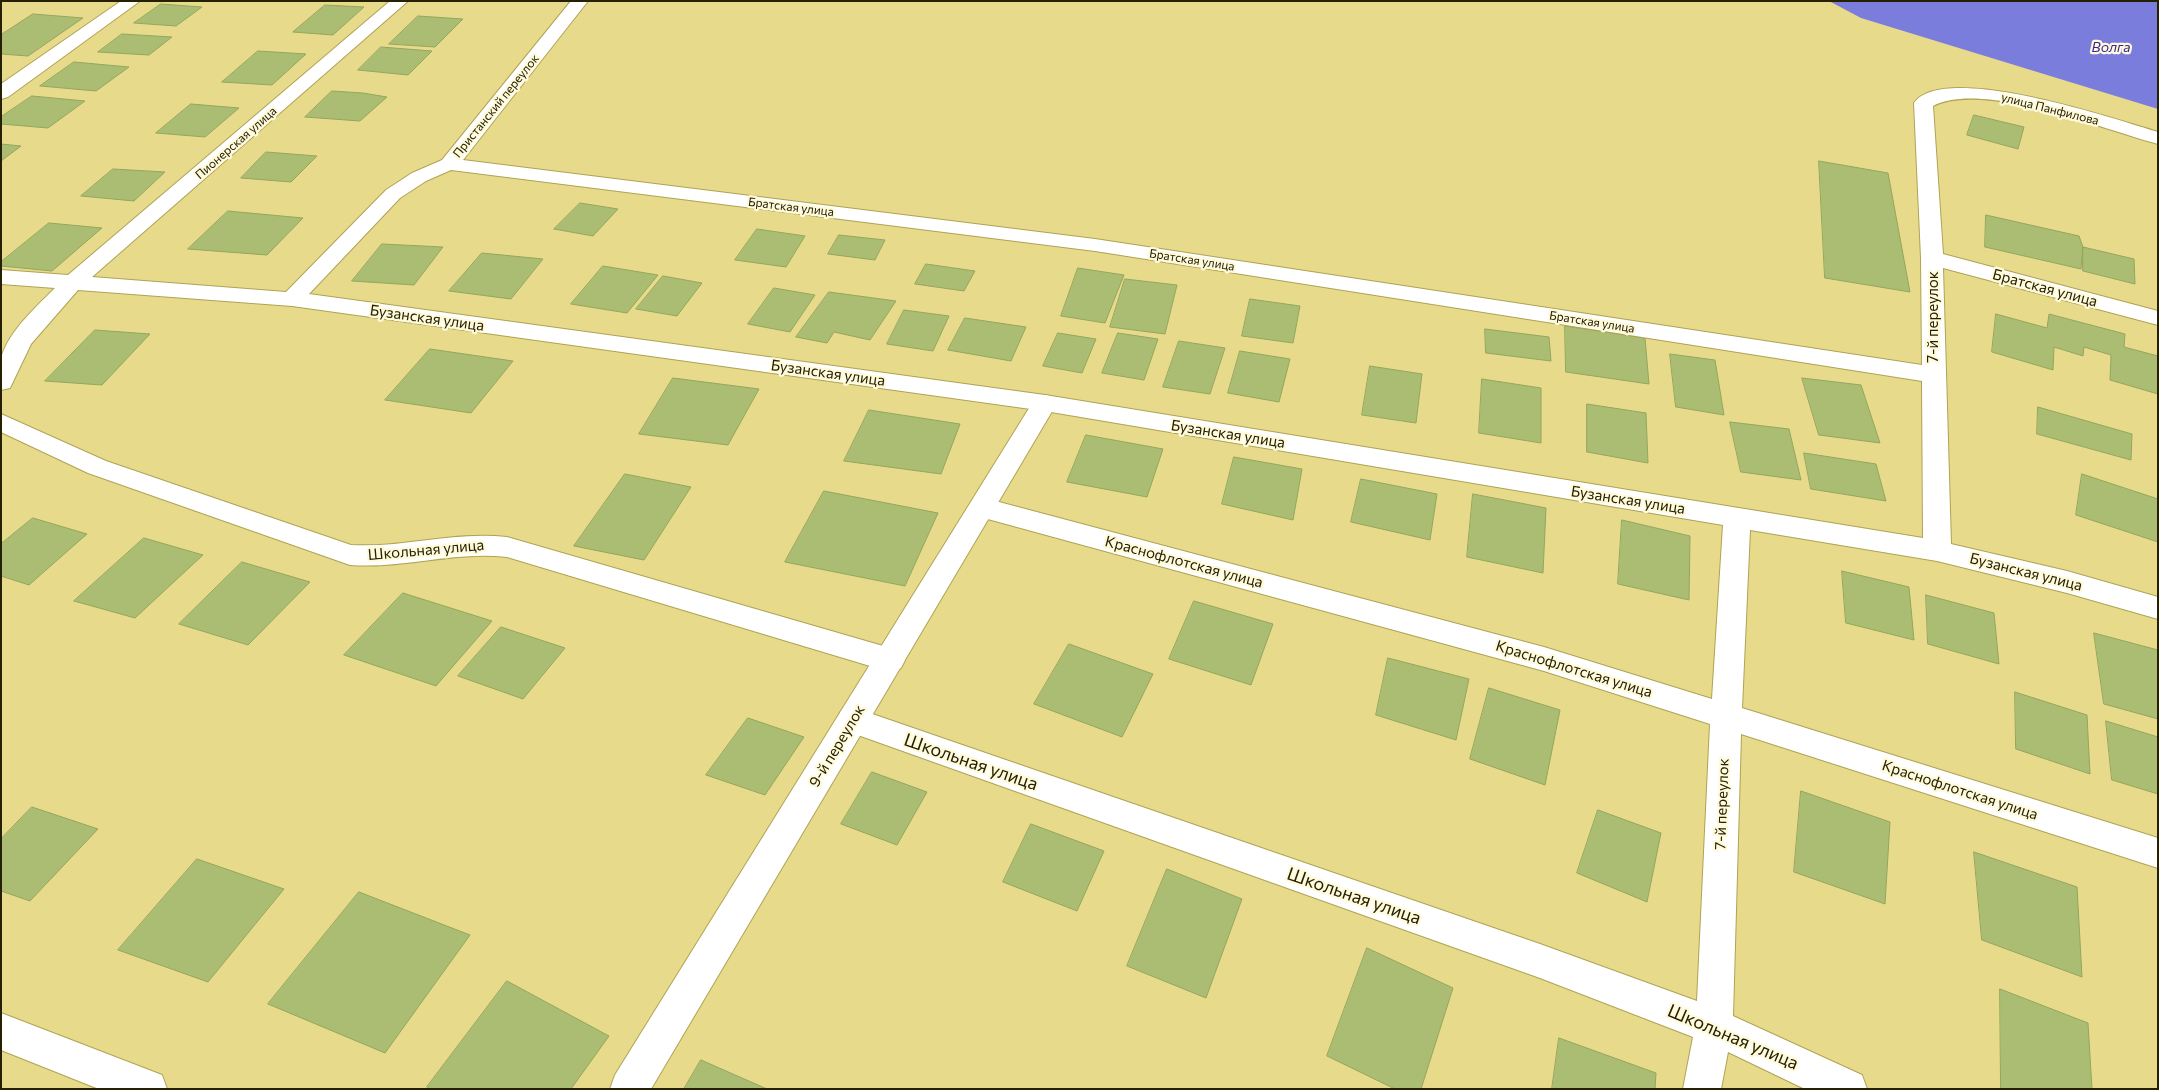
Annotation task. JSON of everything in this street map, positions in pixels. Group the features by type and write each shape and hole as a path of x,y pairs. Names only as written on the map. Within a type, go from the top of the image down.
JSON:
{"street":[{"path":"1,93 132,1"},
{"name":"Пионерская улица","path":"71,284 400,1"},
{"name":"Пристанский переулок","path":"292,299 393,194 419,177 449,164 580,1"},
{"name":"улица Панфилова","path":"1940,94 1958,92 2004,97 2158,138"},
{"name":"7-й переулок","path":"1937,551 1932,258 1923,104 1929,97 1940,94"},
{"name":"Братская улица","path":"449,164 1095,245 1933,375"},
{"name":"Братская улица","path":"1932,258 2158,318"},
{"path":"1,277 71,284 292,299"},
{"path":"1,382 20,342 39,318 71,284"},
{"name":"Бузанская улица","path":"292,299 1045,403 1937,551 2067,582 2158,608"},
{"name":"9-й переулок","path":"629,1089 852,720 984,508 1045,403"},
{"name":"Школьная улица","path":"1,422 97,467 350,554 374,558 464,544 486,543 507,547 890,660"},
{"name":"Краснофлотская улица","path":"984,508 1544,659 2158,853"},
{"name":"7-й переулок","path":"1702,1089 1714,1026 1726,715 1737,519"},
{"name":"Школьная улица","path":"852,720 1540,961 1714,1026 1848,1089"},
{"path":"1,1032 148,1089"}],"water":[{"name":"Волга","path":"1829,1 2158,1 2158,109 1861,18"}],"building":[{"path":"161,4 202,7 176,26 134,23"},
{"path":"325,5 364,7 333,35 293,32"},
{"path":"33,14 83,18 28,56 1,54 1,35"},
{"path":"418,16 463,19 435,47 389,44"},
{"path":"122,34 172,37 149,55 98,52"},
{"path":"381,47 432,51 408,75 358,70"},
{"path":"258,51 306,54 272,85 222,82"},
{"path":"74,62 129,67 96,91 40,86"},
{"path":"332,91 387,97 360,121 305,117"},
{"path":"32,96 85,101 48,128 1,124 1,117"},
{"path":"191,104 239,108 205,137 156,133"},
{"path":"1974,115 2024,127 2018,149 1967,135"},
{"path":"1,144 21,146 1,161"},
{"path":"266,152 317,156 291,182 241,178"},
{"path":"1819,161 1888,173 1910,292 1825,278"},
{"path":"113,169 165,172 134,201 81,196"},
{"path":"580,203 618,209 593,236 554,229"},
{"path":"228,211 303,218 267,255 188,249"},
{"path":"1986,215 2079,236 2083,247 2081,269 1985,247"},
{"path":"49,223 102,228 52,271 1,266 1,262"},
{"path":"757,229 805,236 786,267 735,260"},
{"path":"839,235 885,240 875,260 828,254"},
{"path":"382,244 443,247 414,285 352,281"},
{"path":"2083,247 2134,259 2135,284 2083,271"},
{"path":"482,253 543,259 511,299 449,291"},
{"path":"926,264 975,271 964,291 915,284"},
{"path":"603,266 658,275 627,313 571,304"},
{"path":"1078,268 1124,275 1105,323 1061,316"},
{"path":"663,276 702,283 677,316 636,309"},
{"path":"1125,279 1177,285 1165,334 1110,327"},
{"path":"774,288 815,295 790,332 748,324"},
{"path":"829,292 896,301 870,340 834,332 827,343 796,337"},
{"path":"1250,299 1300,306 1293,343 1242,336"},
{"path":"904,310 949,316 933,351 887,344"},
{"path":"1996,314 2047,328 2049,314 2125,334 2124,347 2158,356 2158,394 2110,380 2111,355 2084,347 2083,356 2054,347 2053,370 1992,352"},
{"path":"965,318 1026,327 1011,361 948,350"},
{"path":"1565,326 1645,338 1649,384 1566,372"},
{"path":"1485,329 1549,337 1551,361 1486,353"},
{"path":"95,330 150,334 102,385 45,381"},
{"path":"1058,333 1096,339 1082,373 1043,366"},
{"path":"1118,333 1158,339 1144,380 1102,373"},
{"path":"1179,341 1225,348 1210,394 1163,387"},
{"path":"430,349 513,361 471,413 385,400"},
{"path":"1240,351 1290,359 1279,402 1228,393"},
{"path":"1670,354 1715,360 1724,415 1676,407"},
{"path":"1370,366 1422,374 1416,423 1362,415"},
{"path":"673,378 759,389 728,445 639,434"},
{"path":"1802,378 1861,385 1880,443 1819,435"},
{"path":"1482,379 1541,388 1541,443 1479,433"},
{"path":"1587,404 1646,413 1648,463 1587,452"},
{"path":"2038,407 2132,434 2131,460 2037,434"},
{"path":"869,410 960,424 941,474 844,461"},
{"path":"1730,422 1789,429 1801,480 1741,472"},
{"path":"1086,435 1163,449 1147,497 1067,482"},
{"path":"1804,453 1876,464 1886,501 1811,489"},
{"path":"1234,457 1302,469 1293,520 1222,504"},
{"path":"625,474 691,487 644,560 574,546"},
{"path":"2082,474 2158,499 2158,542 2076,515"},
{"path":"1361,479 1437,494 1430,540 1351,522"},
{"path":"824,491 938,513 905,586 785,562"},
{"path":"1473,494 1546,508 1543,573 1467,557"},
{"path":"33,518 87,534 29,585 1,576 1,544"},
{"path":"1622,520 1690,536 1689,600 1618,584"},
{"path":"144,538 203,555 135,618 74,601"},
{"path":"242,562 310,582 248,645 179,624"},
{"path":"1842,571 1909,587 1914,640 1846,623"},
{"path":"403,593 492,621 436,686 344,655"},
{"path":"1926,595 1994,613 1999,664 1928,644"},
{"path":"1194,601 1273,624 1251,685 1169,659"},
{"path":"501,627 565,648 523,699 458,676"},
{"path":"2094,633 2158,650 2158,719 2104,704"},
{"path":"1069,644 1153,674 1122,737 1034,704"},
{"path":"1388,658 1469,679 1456,740 1376,715"},
{"path":"1489,688 1560,710 1545,785 1470,759"},
{"path":"2015,692 2087,715 2090,774 2016,749"},
{"path":"748,718 804,737 765,795 706,775"},
{"path":"2106,721 2158,737 2158,794 2112,780"},
{"path":"872,772 927,792 897,845 841,824"},
{"path":"1801,791 1890,822 1885,904 1794,872"},
{"path":"32,807 98,829 30,901 1,891 1,839"},
{"path":"1598,810 1661,833 1647,902 1577,873"},
{"path":"1031,824 1104,851 1077,911 1003,882"},
{"path":"1974,852 2077,887 2082,977 1982,940"},
{"path":"197,859 284,889 208,982 118,950"},
{"path":"1167,869 1242,899 1206,998 1127,966"},
{"path":"359,892 470,935 385,1053 268,1004"},
{"path":"1367,948 1453,988 1421,1089 1395,1089 1327,1056"},
{"path":"507,981 609,1036 571,1089 430,1089 427,1087"},
{"path":"2000,989 2088,1023 2092,1089 2001,1089"},
{"path":"1559,1038 1656,1073 1655,1089 1552,1089"},
{"path":"701,1060 767,1089 684,1089"}]}
